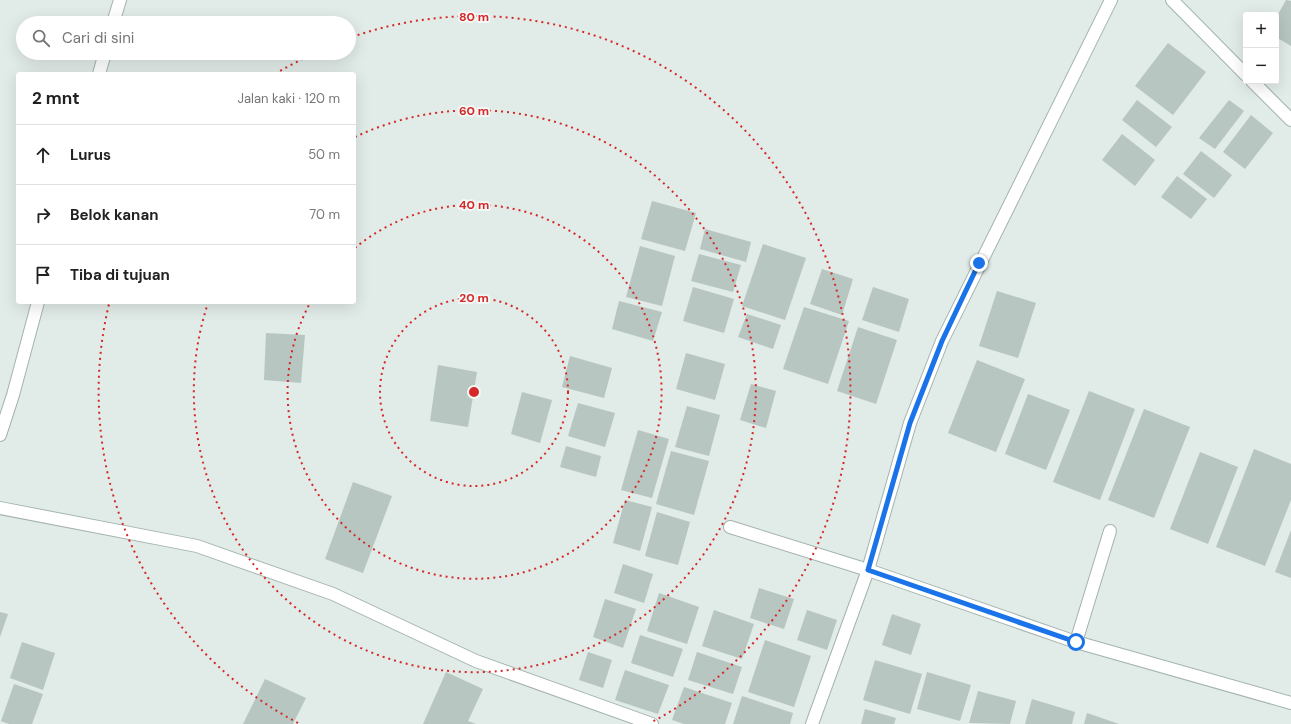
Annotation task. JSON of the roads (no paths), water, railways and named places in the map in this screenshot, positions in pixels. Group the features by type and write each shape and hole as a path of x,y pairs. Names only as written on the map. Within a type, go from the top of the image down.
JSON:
{"street":[{"path":"115,16 120,0"},
{"path":"812,724 868,570 910,423 942,341 1111,0"},
{"path":"1172,0 1243,72"},
{"path":"100,72 103,60"},
{"path":"1255,84 1291,120"},
{"path":"0,435 14,395 37,304"},
{"path":"0,508 197,546 333,594 476,661 652,724"},
{"path":"730,528 868,570 1076,642 1291,702"},
{"path":"1076,642 1110,531"}]}
